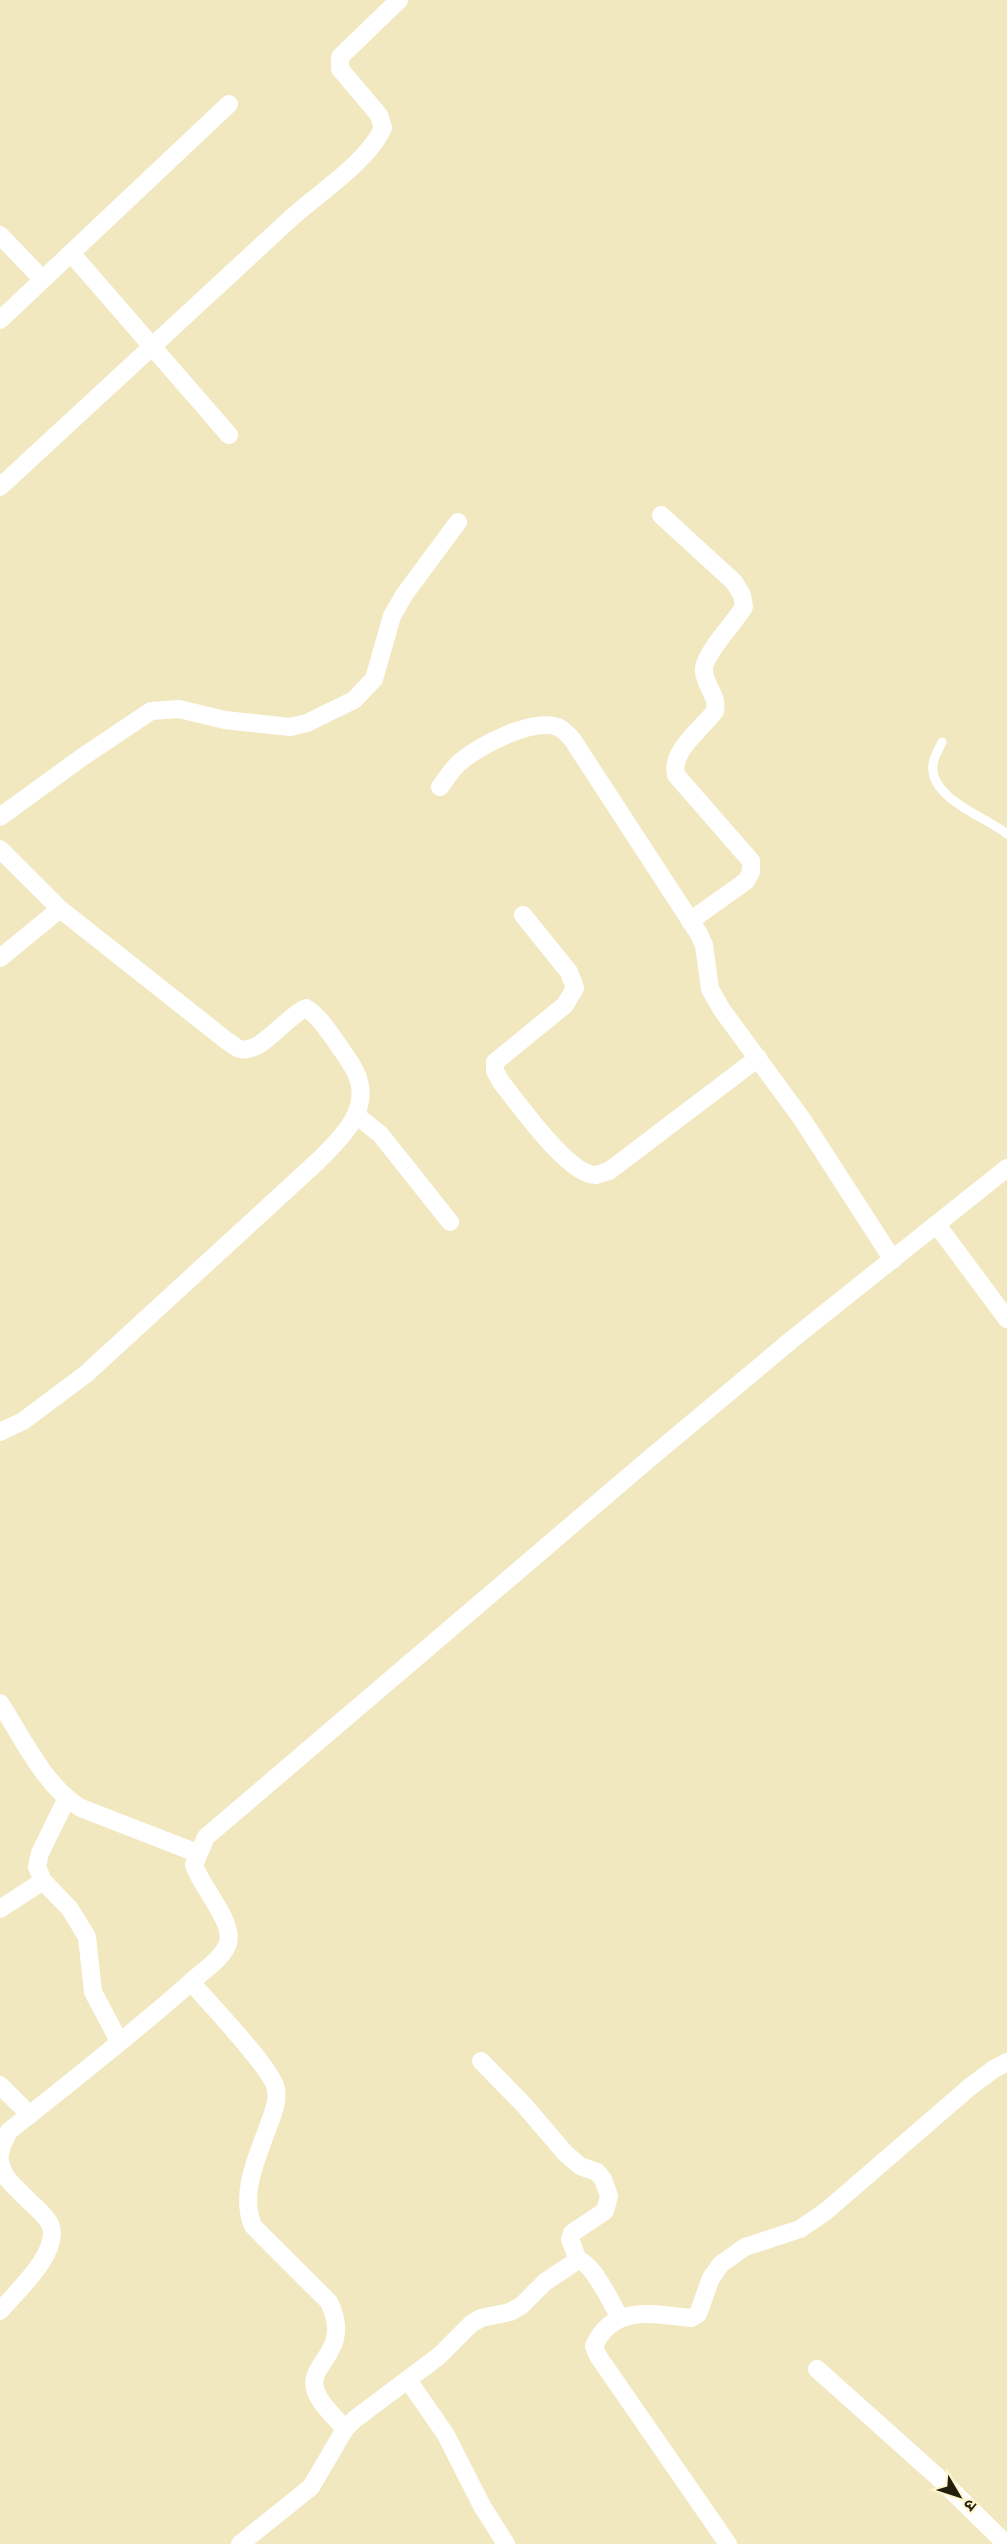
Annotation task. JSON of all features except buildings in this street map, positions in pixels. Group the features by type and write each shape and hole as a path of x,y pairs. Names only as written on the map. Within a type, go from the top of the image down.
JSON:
{"street":[{"path":"0,487 299,210 360,159 378,140 383,128 379,115 339,69 340,57 399,0"},
{"path":"0,320 229,104"},
{"path":"0,235 42,279"},
{"path":"71,253 230,435"},
{"path":"661,515 734,582 742,595 744,607 705,660 704,671 717,702 715,711 678,754 674,766 676,775 741,847 751,861 751,872 740,886 690,921"},
{"path":"0,817 151,711 179,709 225,720 290,727 307,723 354,700 374,679 392,616 404,595 458,522"},
{"path":"440,787 459,764 484,745 538,725 559,727 572,739 704,945 710,989 802,1119 893,1260"},
{"path":"0,849 60,909 227,1041 240,1049 254,1048 296,1012 306,1008 315,1014 353,1066 359,1080 356,1115 349,1128 318,1161 86,1374 22,1421 0,1432"},
{"path":"0,958 60,909"},
{"path":"523,915 569,972 575,988 565,1005 495,1062 495,1071 560,1155 580,1170 595,1175 609,1171 758,1058"},
{"path":"356,1115 380,1134 450,1222"},
{"path":"0,2154 9,2132 191,1982 220,1956 228,1944 224,1919 197,1876 194,1865 197,1853 206,1838 219,1825 795,1337 1007,1168"},
{"path":"937,1225 1007,1319"},
{"path":"0,1703 54,1786 66,1800 197,1853"},
{"path":"66,1800 40,1853 37,1867 43,1881 70,1909 87,1937 93,1992 120,2041"},
{"path":"0,1909 43,1881"},
{"path":"191,1982 264,2066 276,2087 277,2101 252,2170 248,2197 249,2216 253,2226 329,2302 336,2316 336,2335 331,2353 318,2370 314,2385 317,2394 345,2429"},
{"path":"482,2061 524,2104 565,2153 580,2166 597,2172 603,2179 609,2196 605,2211 572,2234 570,2239 578,2260"},
{"path":"728,2544 598,2356 594,2346 599,2335 620,2318 632,2314 649,2313 691,2318 698,2314 711,2278 721,2264 745,2247 800,2229 825,2212 971,2086 994,2068 1007,2062"},
{"path":"0,2085 30,2115"},
{"path":"0,2161 6,2178 48,2221 53,2234 49,2250 38,2267 0,2311"},
{"path":"240,2544 310,2487 345,2429 369,2408 439,2356 471,2324 481,2318 516,2309 545,2282 578,2260 584,2261 591,2270 620,2318"},
{"path":"817,2369 941,2480 1006,2544"},
{"path":"408,2380 446,2435 482,2506 506,2544"}],"lane":[{"path":"942,742 933,764 934,777 940,787 965,810 997,826 1007,834"}]}
